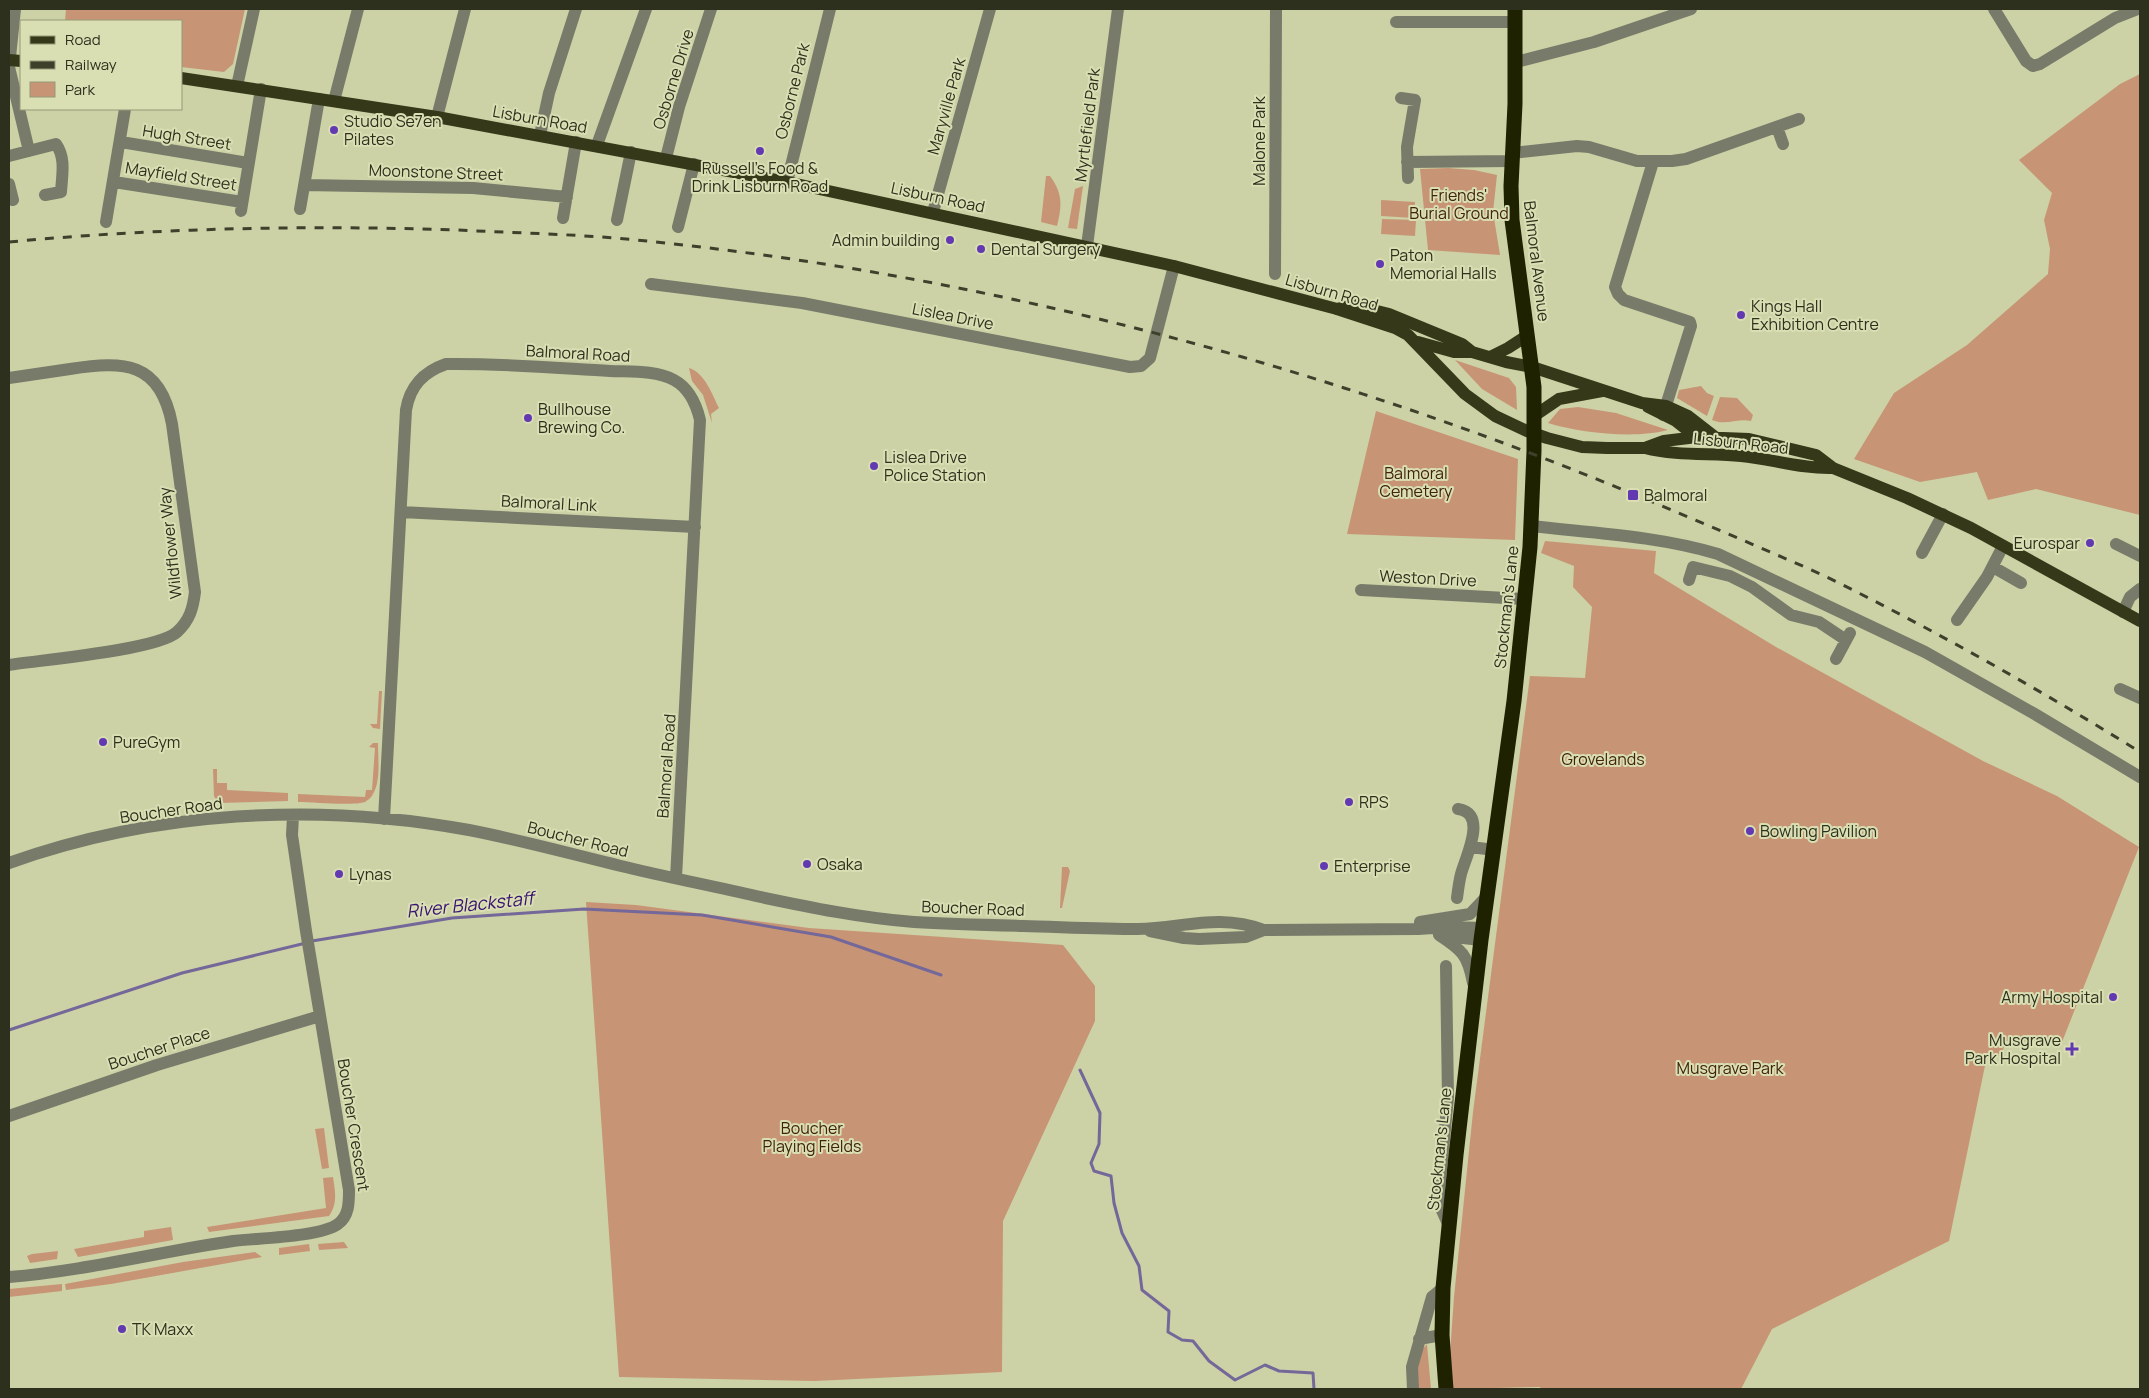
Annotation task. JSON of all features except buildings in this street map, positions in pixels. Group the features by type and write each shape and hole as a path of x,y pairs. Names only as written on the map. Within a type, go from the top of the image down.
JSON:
{"highway":[{"name":"Balmoral Avenue","path":"1515,15 1516,62 1511,186 1512,220 1532,366"},
{"name":"Stockman's Lane","path":"1446,1389 1442,1335 1443,1288 1449,1226 1482,934 1514,701 1531,526 1534,416 1532,366"}],"main road":[{"name":"Lisburn Road","path":"182,78 437,117 666,158 933,212 1174,266 1337,309 1395,328 1416,341 1465,394 1495,416 1516,427 1547,438 1582,446 1645,448 1664,453 1741,456 1812,468 1833,468"},
{"path":"1337,309 1354,305 1390,314 1462,344 1472,352"},
{"path":"1490,356 1508,348 1528,335"},
{"path":"1416,341 1454,352 1472,352 1532,366 1642,403 1688,416 1715,437"},
{"path":"1534,416 1559,399 1604,390"},
{"path":"1664,410 1706,446 1736,449 1741,456"},
{"name":"Lisburn Road","path":"1645,448 1664,441 1715,437 1749,439 1816,455 1833,468 1943,514 2140,621"}],"street":[{"path":"16,9 11,78 29,151"},
{"path":"237,86 254,9"},
{"path":"334,101 358,9"},
{"path":"437,117 465,9"},
{"path":"540,135 549,93 576,9"},
{"path":"597,146 646,9"},
{"name":"Osborne Drive","path":"666,158 679,107 711,9"},
{"name":"Osborne Park","path":"787,182 830,9"},
{"name":"Maryville Park","path":"933,212 990,9"},
{"name":"Myrtlefield Park","path":"1087,246 1118,9"},
{"name":"Malone Park","path":"1274,274 1276,9"},
{"path":"1516,62 1594,42 1691,9"},
{"path":"1994,9 2026,61 2033,66 2040,64 2113,13 2138,9"},
{"path":"1396,22 1515,15"},
{"path":"248,163 261,90"},
{"path":"1401,98 1415,100 1407,147 1408,178"},
{"path":"300,209 319,99"},
{"path":"106,222 125,110"},
{"path":"1408,162 1513,157 1577,146 1589,147 1620,158 1653,162 1686,159 1800,119"},
{"path":"1777,127 1782,144"},
{"name":"Hugh Street","path":"121,142 248,163"},
{"path":"563,218 576,142"},
{"path":"9,156 56,144 60,150 63,167 61,192 45,195"},
{"path":"617,220 631,152"},
{"path":"1653,162 1616,287 1618,294 1624,300 1690,322 1692,326 1664,410"},
{"name":"Mayfield Street","path":"114,182 242,207 248,163"},
{"path":"678,227 694,164"},
{"path":"9,184 13,200"},
{"name":"Moonstone Street","path":"304,185 473,188 566,197"},
{"name":"Lislea Drive","path":"651,284 802,303 1130,367 1141,366 1150,358 1174,266"},
{"name":"Wildflower Way","path":"9,378 98,365 118,364 136,369 158,387 164,396 172,424 195,592 192,612 176,633 152,643 119,650 9,665"},
{"name":"Balmoral Road","path":"384,819 408,396 423,376 434,368 446,364 592,370 660,375 684,386 697,407 700,420 676,878"},
{"name":"Balmoral Link","path":"401,512 695,528"},
{"path":"1922,553 1943,514"},
{"path":"1531,526 1689,546 1718,554 1925,652 2033,713 2140,777"},
{"path":"2116,544 2140,556"},
{"path":"1957,620 1993,568 2003,546"},
{"path":"1689,580 1693,566 1730,576 1752,587 1791,614 1820,622 1848,636 1836,659"},
{"path":"1993,568 2021,583"},
{"path":"2123,612 2130,597 2140,589"},
{"name":"Weston Drive","path":"1361,590 1524,600"},
{"path":"1791,614 1801,594"},
{"path":"2120,689 2140,698"},
{"path":"1457,898 1460,876 1471,847 1474,823 1471,815 1465,810 1458,809"},
{"name":"Boucher Road","path":"9,863 65,846 148,827 211,818 294,815 384,819 466,830 796,904 849,914 913,922 1142,929 1188,923 1243,922 1264,930 1418,929 1449,926 1482,934"},
{"name":"Boucher Crescent","path":"9,1277 84,1268 234,1241 313,1232 338,1225 350,1205 349,1190 306,931 292,835 294,815"},
{"path":"1471,847 1494,850"},
{"path":"1388,928 1470,914 1488,896"},
{"name":"Boucher Road","path":"1418,929 1438,935 1482,934"},
{"path":"1438,935 1462,952 1467,959 1476,993"},
{"name":"Stockman's Lane","path":"1446,966 1448,1098 1439,1190 1440,1206 1449,1226"},
{"name":"Boucher Place","path":"9,1116 157,1065 320,1016"},
{"name":"Stockman's Lane","path":"1448,1069 1465,1076"},
{"path":"1413,1389 1412,1367 1432,1297 1443,1288"},
{"path":"1420,1338 1442,1335"}],"green space":[{"path":"66,9 245,9 233,64 224,72 182,67 182,20 65,20"},
{"path":"2140,74 2140,515 2036,489 1988,500 1977,472 1920,482 1854,459 1894,393 1967,345 2048,274 2050,249 2044,220 2052,193 2019,160 2120,84"},
{"name":"Friends' Burial Ground","path":"1448,168 1474,170 1497,175 1493,212 1500,255 1428,250 1420,169"},
{"path":"1046,176 1050,176 1059,194 1060,212 1057,226 1041,222"},
{"path":"1083,186 1077,229 1068,228 1075,189"},
{"path":"1381,200 1415,202 1414,218 1381,216"},
{"path":"1382,219 1416,220 1415,236 1381,234"},
{"path":"1455,360 1509,378 1516,387 1517,410 1482,389"},
{"path":"689,368 704,379 719,408 711,414 712,423 703,395 692,381"},
{"path":"1701,386 1707,393 1714,396 1707,416 1677,398 1679,390"},
{"path":"1720,397 1737,398 1753,415 1751,421 1717,422 1712,420"},
{"path":"1578,407 1616,413 1668,430 1640,434 1608,434 1576,430 1548,423 1560,409"},
{"name":"Balmoral Cemetery","path":"1376,411 1518,459 1515,540 1347,534"},
{"name":"Musgrave Park","path":"1545,541 1656,551 1654,573 1776,647 1983,761 2057,796 2139,847 2062,1042 2006,1041 2001,1056 1987,1056 1949,1241 1772,1329 1741,1389 1541,1389 1540,1387 1453,1389 1450,1353 1454,1297 1473,1112 1530,676 1585,678 1592,607 1573,587 1574,566 1541,553"},
{"path":"379,691 382,691 380,729 373,728 370,724 377,724"},
{"path":"373,743 378,743 378,776 376,789 369,799 365,802 351,804 298,802 298,794 365,797 366,790 372,790 375,748 369,747"},
{"path":"213,769 217,769 217,783 227,783 227,790 288,793 288,801 218,803 214,796"},
{"path":"1062,867 1068,867 1070,871 1062,908 1060,908"},
{"name":"Boucher Playing Fields","path":"586,902 636,905 809,928 1063,945 1095,986 1095,1021 1003,1221 1002,1372 815,1381 619,1377"},
{"path":"324,1128 329,1168 322,1169 315,1129"},
{"path":"333,1177 335,1202 329,1216 209,1232 207,1227 326,1208 323,1178"},
{"path":"171,1227 173,1240 78,1257 74,1249 144,1237 144,1231"},
{"path":"344,1242 348,1248 319,1250 318,1244"},
{"path":"309,1244 310,1251 279,1255 279,1248"},
{"path":"58,1251 57,1259 30,1263 27,1256 32,1254"},
{"path":"255,1252 262,1257 111,1284 66,1290 65,1284 183,1262"},
{"path":"62,1284 62,1291 9,1297 9,1289"},
{"path":"1427,1344 1431,1389 1416,1389 1418,1359"}],"waterway":[{"name":"River Blackstaff","path":"312,941 452,918 584,909 702,915 831,937 941,975"},
{"name":"River Blackstaff","path":"9,1030 182,973 306,943"},
{"name":"River Blackstaff","path":"1080,1070 1100,1113 1099,1144 1091,1163 1094,1171 1111,1176 1114,1203 1122,1233 1139,1266 1142,1290 1169,1311 1168,1332 1182,1340 1193,1341 1209,1361 1235,1380 1265,1365 1279,1371 1313,1373 1314,1389"}],"railway":[{"path":"9,242 177,231 289,228 457,230 614,238 762,255 888,275 1013,299 1137,328 1260,362 1382,400 1502,443 1621,489 1745,541 1826,577 1914,622 2028,685 2140,752"}],"place":[{"name":"Studio Se7en Pilates","path":"334,130"},
{"name":"Russell's Food & Drink Lisburn Road","path":"760,151"},
{"name":"Admin building","path":"950,240"},
{"name":"Dental Surgery","path":"981,249"},
{"name":"Paton Memorial Halls","path":"1380,264"},
{"name":"Kings Hall Exhibition Centre","path":"1741,315"},
{"name":"Bullhouse Brewing Co.","path":"528,418"},
{"name":"Lislea Drive Police Station","path":"874,466"},
{"name":"Balmoral","path":"1633,495"},
{"name":"Eurospar","path":"2090,543"},
{"name":"PureGym","path":"103,742"},
{"name":"RPS","path":"1349,802"},
{"name":"Bowling Pavilion","path":"1750,831"},
{"name":"Osaka","path":"807,864"},
{"name":"Enterprise","path":"1324,866"},
{"name":"Lynas","path":"339,874"},
{"name":"Army Hospital","path":"2113,997"},
{"name":"Musgrave Park Hospital","path":"2072,1049"},
{"name":"TK Maxx","path":"122,1329"}],"park label":[{"name":"Grovelands","path":"1603,759"}]}
